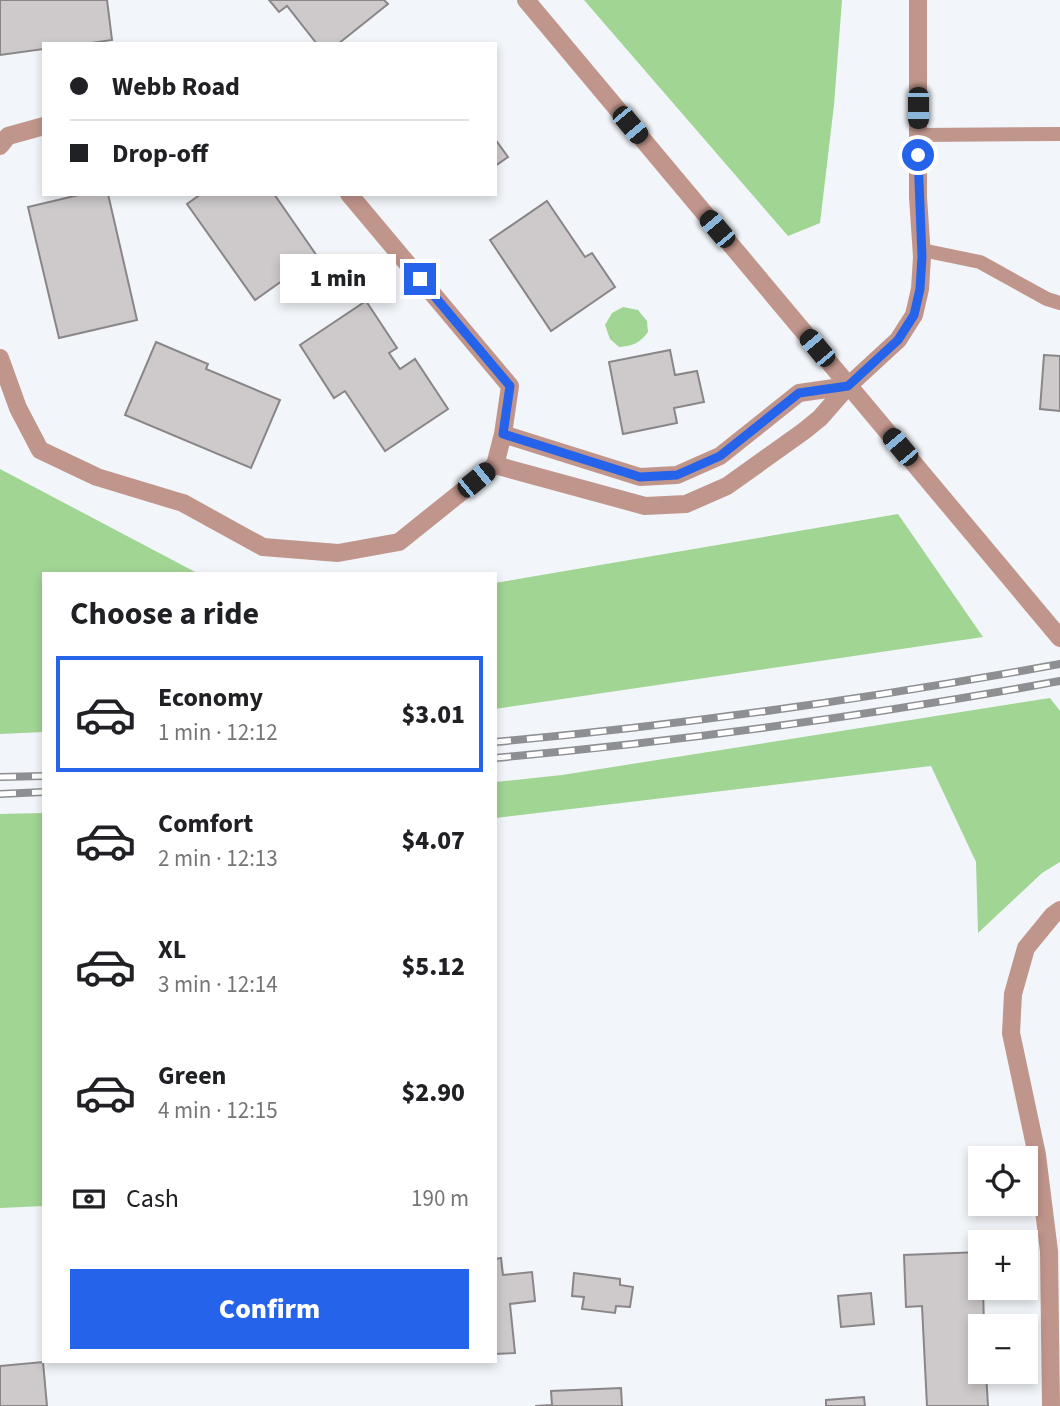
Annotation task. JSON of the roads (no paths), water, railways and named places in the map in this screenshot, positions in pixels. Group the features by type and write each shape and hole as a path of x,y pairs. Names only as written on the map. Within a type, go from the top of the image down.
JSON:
{"street":[{"path":"526,0 1060,639"},
{"path":"495,465 645,506 686,504 727,486 793,439 820,418 848,386 898,340 914,315 920,289 922,250 918,135 918,0"},
{"path":"0,146 8,136 42,127"},
{"path":"0,358 18,408 40,450 97,477 183,503 263,547 338,552 399,542 495,465 510,386 351,196"},
{"path":"503,434 640,477 677,475 720,456 799,393 848,386"},
{"path":"1051,1406 1049,1251 1037,1155 1012,1033 1013,993 1026,948 1060,910"}],"lane":[{"path":"918,135 1060,134"},
{"path":"922,250 981,262 1047,299 1060,303"}],"railway":[{"path":"497,742 778,709 1060,664"},
{"path":"497,758 778,726 1060,681"},
{"path":"0,777 42,776"},
{"path":"0,794 42,792"}]}
